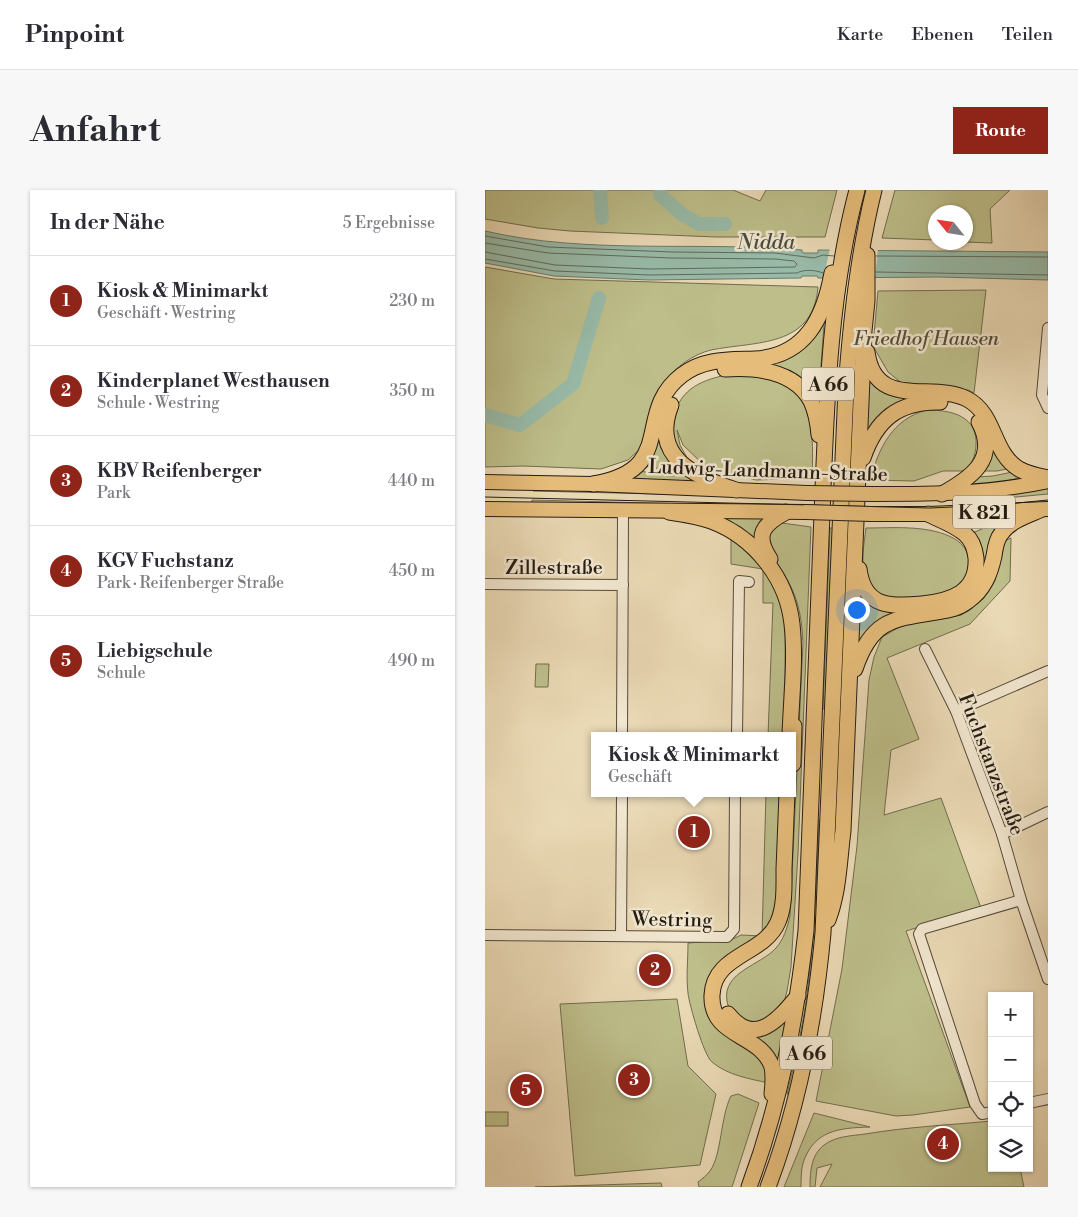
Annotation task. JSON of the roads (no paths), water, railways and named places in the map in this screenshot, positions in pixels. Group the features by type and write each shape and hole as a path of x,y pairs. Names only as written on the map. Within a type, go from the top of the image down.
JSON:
{"highway":[{"path":"593,484 611,481 636,468 652,441 657,413 663,396 682,375 699,366 717,360 765,358 785,352 798,344 809,333 820,314 831,301 835,253 847,227 857,190"},
{"name":"A 66","path":"768,1187 785,1137 802,1070 815,1002 823,933 845,388 861,301 866,227 874,190"},
{"name":"A 66","path":"749,1187 767,1133 786,1065 798,996 806,931 831,301"},
{"path":"861,301 869,365 881,381 891,388 902,391 943,393 968,400 985,415 1001,450 1009,461 1026,473 1048,480"},
{"path":"823,933 835,901 838,886 843,832 864,331"},
{"path":"736,490 698,476 686,468 675,457 670,448 665,425 672,401 679,390 689,381 720,370 735,368 761,370 785,377 797,384 805,392 815,410 824,467"},
{"path":"859,472 871,437 891,414 908,406 926,402 943,402 959,405 971,412 985,433 985,453 980,466 973,474 963,483 942,494"},
{"path":"850,684 861,650 873,634 886,623 904,617 953,609 970,600 980,590 988,577 999,536 1012,524 1044,510"},
{"path":"669,512 702,518 731,531 756,550 778,580 790,610 793,630 790,732"},
{"path":"785,512 769,521 763,531 761,541 790,596 796,623 794,732"},
{"path":"856,543 860,576 863,587 870,595 889,606 943,602 965,590 975,573 976,556 970,540 965,534 928,514"},
{"path":"767,1133 773,1082 771,1066 761,1049 723,1024 715,1012 712,996 715,981 725,966 765,940 781,915 787,797"},
{"path":"792,797 787,898 783,924 776,939 765,951 730,974 722,997 723,1005 732,1020 755,1029 778,1020 798,996"}],"main road":[{"name":"Ludwig-Landmann-Straße","path":"485,482 593,484 807,493 942,494 995,491 1048,480"},
{"name":"Ludwig-Landmann-Straße","path":"485,509 871,514 1044,510"}],"street":[{"path":"1048,328 1042,395 1048,408"},
{"path":"622,732 623,511"},
{"path":"737,732 739,581 749,582"},
{"name":"Zillestraße","path":"485,584 623,585"},
{"name":"Fuchstanzstraße","path":"925,649 955,711 1002,834 1021,900 1045,958 1048,979"},
{"path":"955,711 1048,670"},
{"path":"621,936 622,797"},
{"name":"Westring","path":"485,935 727,937 734,929 735,797"},
{"path":"1002,834 1048,812"},
{"path":"987,1113 975,1104 919,934 922,929 1021,900"},
{"path":"1033,1102 1048,1099"}],"water":[{"path":"485,231 563,243 763,248 802,250 804,253 818,253 818,250 1048,252 1048,280 939,277 818,278 817,276 802,276 801,278 649,280 554,276 485,263"}],"waterway":[{"path":"600,190 602,218"},
{"path":"660,190 660,195 683,215 699,224 725,224"},
{"path":"485,415 520,425 573,384 599,298"}],"tram line":[{"path":"485,497 930,508 998,505 1048,500"}],"place":[{"name":"Kiosk & Minimarkt","path":"694,832"},
{"name":"Kinderplanet Westhausen","path":"655,970"},
{"name":"KBV Reifenberger","path":"634,1080"},
{"name":"Liebigschule","path":"526,1090"},
{"name":"KGV Fuchstanz","path":"943,1144"}],"water label":[{"name":"Nidda","path":"766,242"}],"park label":[{"name":"Friedhof Hausen","path":"926,338"}]}
